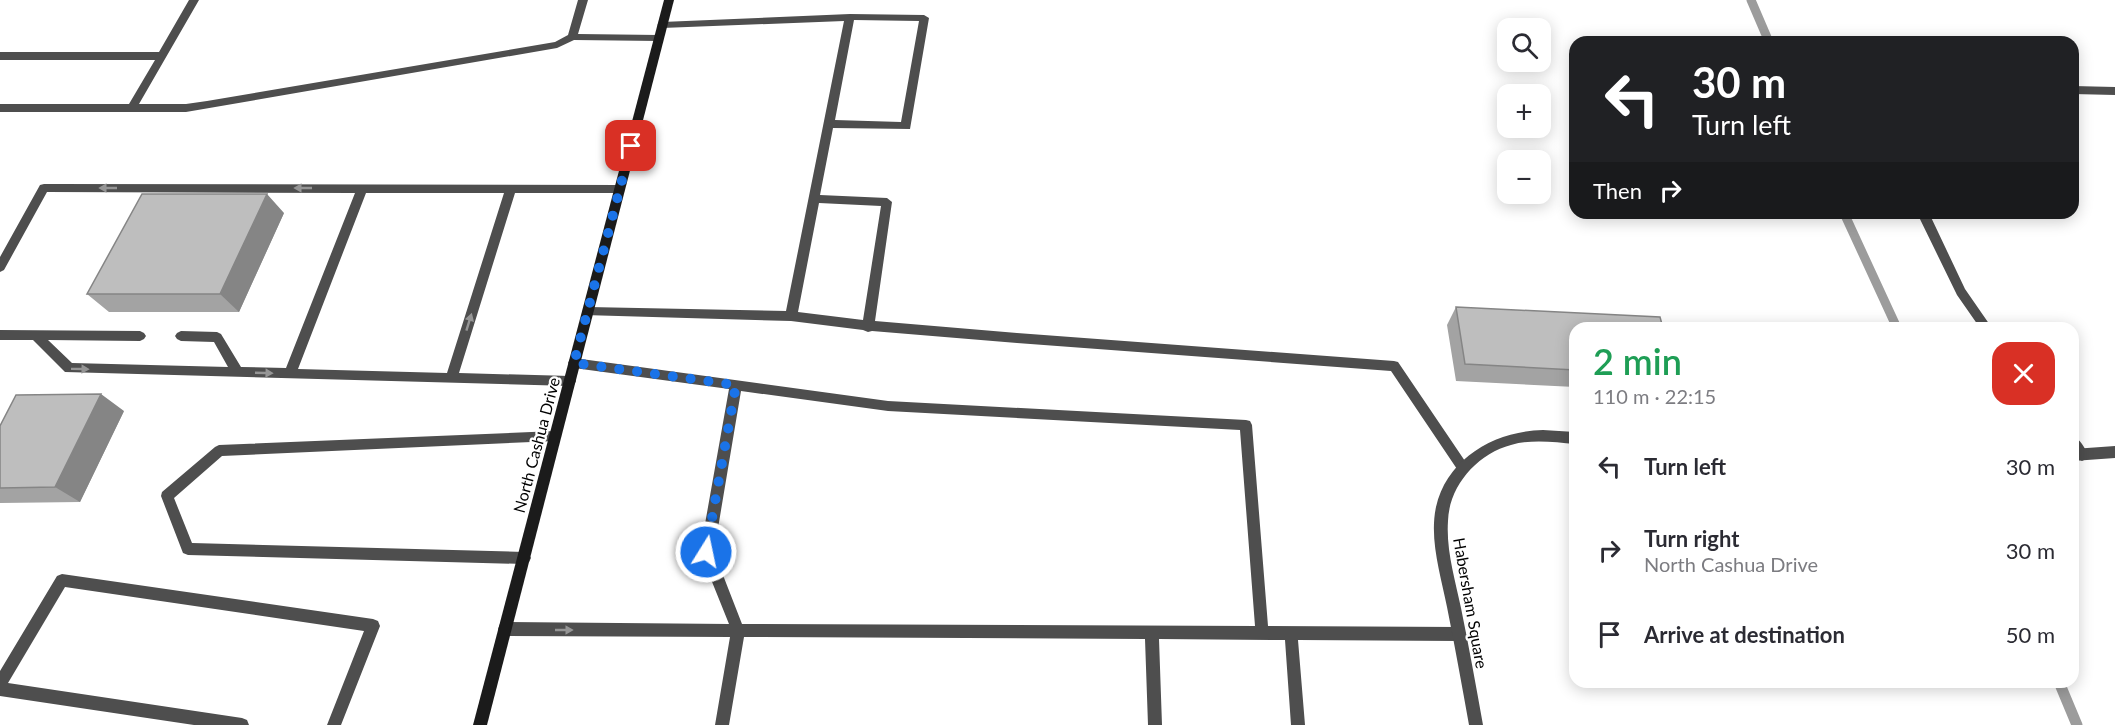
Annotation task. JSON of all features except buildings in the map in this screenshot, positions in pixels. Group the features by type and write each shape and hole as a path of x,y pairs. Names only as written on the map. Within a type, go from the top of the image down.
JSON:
{"main road":[{"name":"North Cashua Drive","path":"480,725 669,0"}],"street":[{"path":"132,108 194,0"},
{"path":"572,37 583,0"},
{"path":"662,25 850,17 924,18 906,126 829,124"},
{"path":"791,316 850,17"},
{"path":"0,108 132,108 207,105 557,45 572,37 659,38"},
{"path":"0,56 162,56"},
{"path":"2079,90 2115,91"},
{"path":"0,267 44,188 620,189"},
{"path":"290,374 362,188"},
{"path":"451,378 511,189"},
{"path":"814,199 887,202 868,327"},
{"path":"1926,219 1961,292 1982,322"},
{"path":"588,312 791,316 868,327 1305,357 1394,366 1463,468"},
{"path":"0,335 140,336"},
{"path":"35,335 69,368 570,381"},
{"path":"182,336 217,337 237,371"},
{"path":"574,363 888,406 1246,425 1262,632"},
{"path":"722,725 738,630 706,552 736,385"},
{"name":"Habersham Square","path":"1476,725 1443,550 1441,519 1448,492 1463,468 1484,450 1511,439 1541,435 1569,437"},
{"path":"524,558 188,549 167,496 219,451 555,436"},
{"path":"2079,455 2115,452"},
{"path":"0,684 62,580 373,626 334,725"},
{"path":"505,629 1459,634"},
{"path":"1152,631 1155,725"},
{"path":"1291,632 1299,725"},
{"path":"0,689 242,725"}],"waterway":[{"path":"1751,0 1766,36"},
{"path":"1847,219 1894,322"},
{"path":"2062,688 2077,725"}],"route":[{"path":"631,146 574,363 736,385 706,552"}]}
